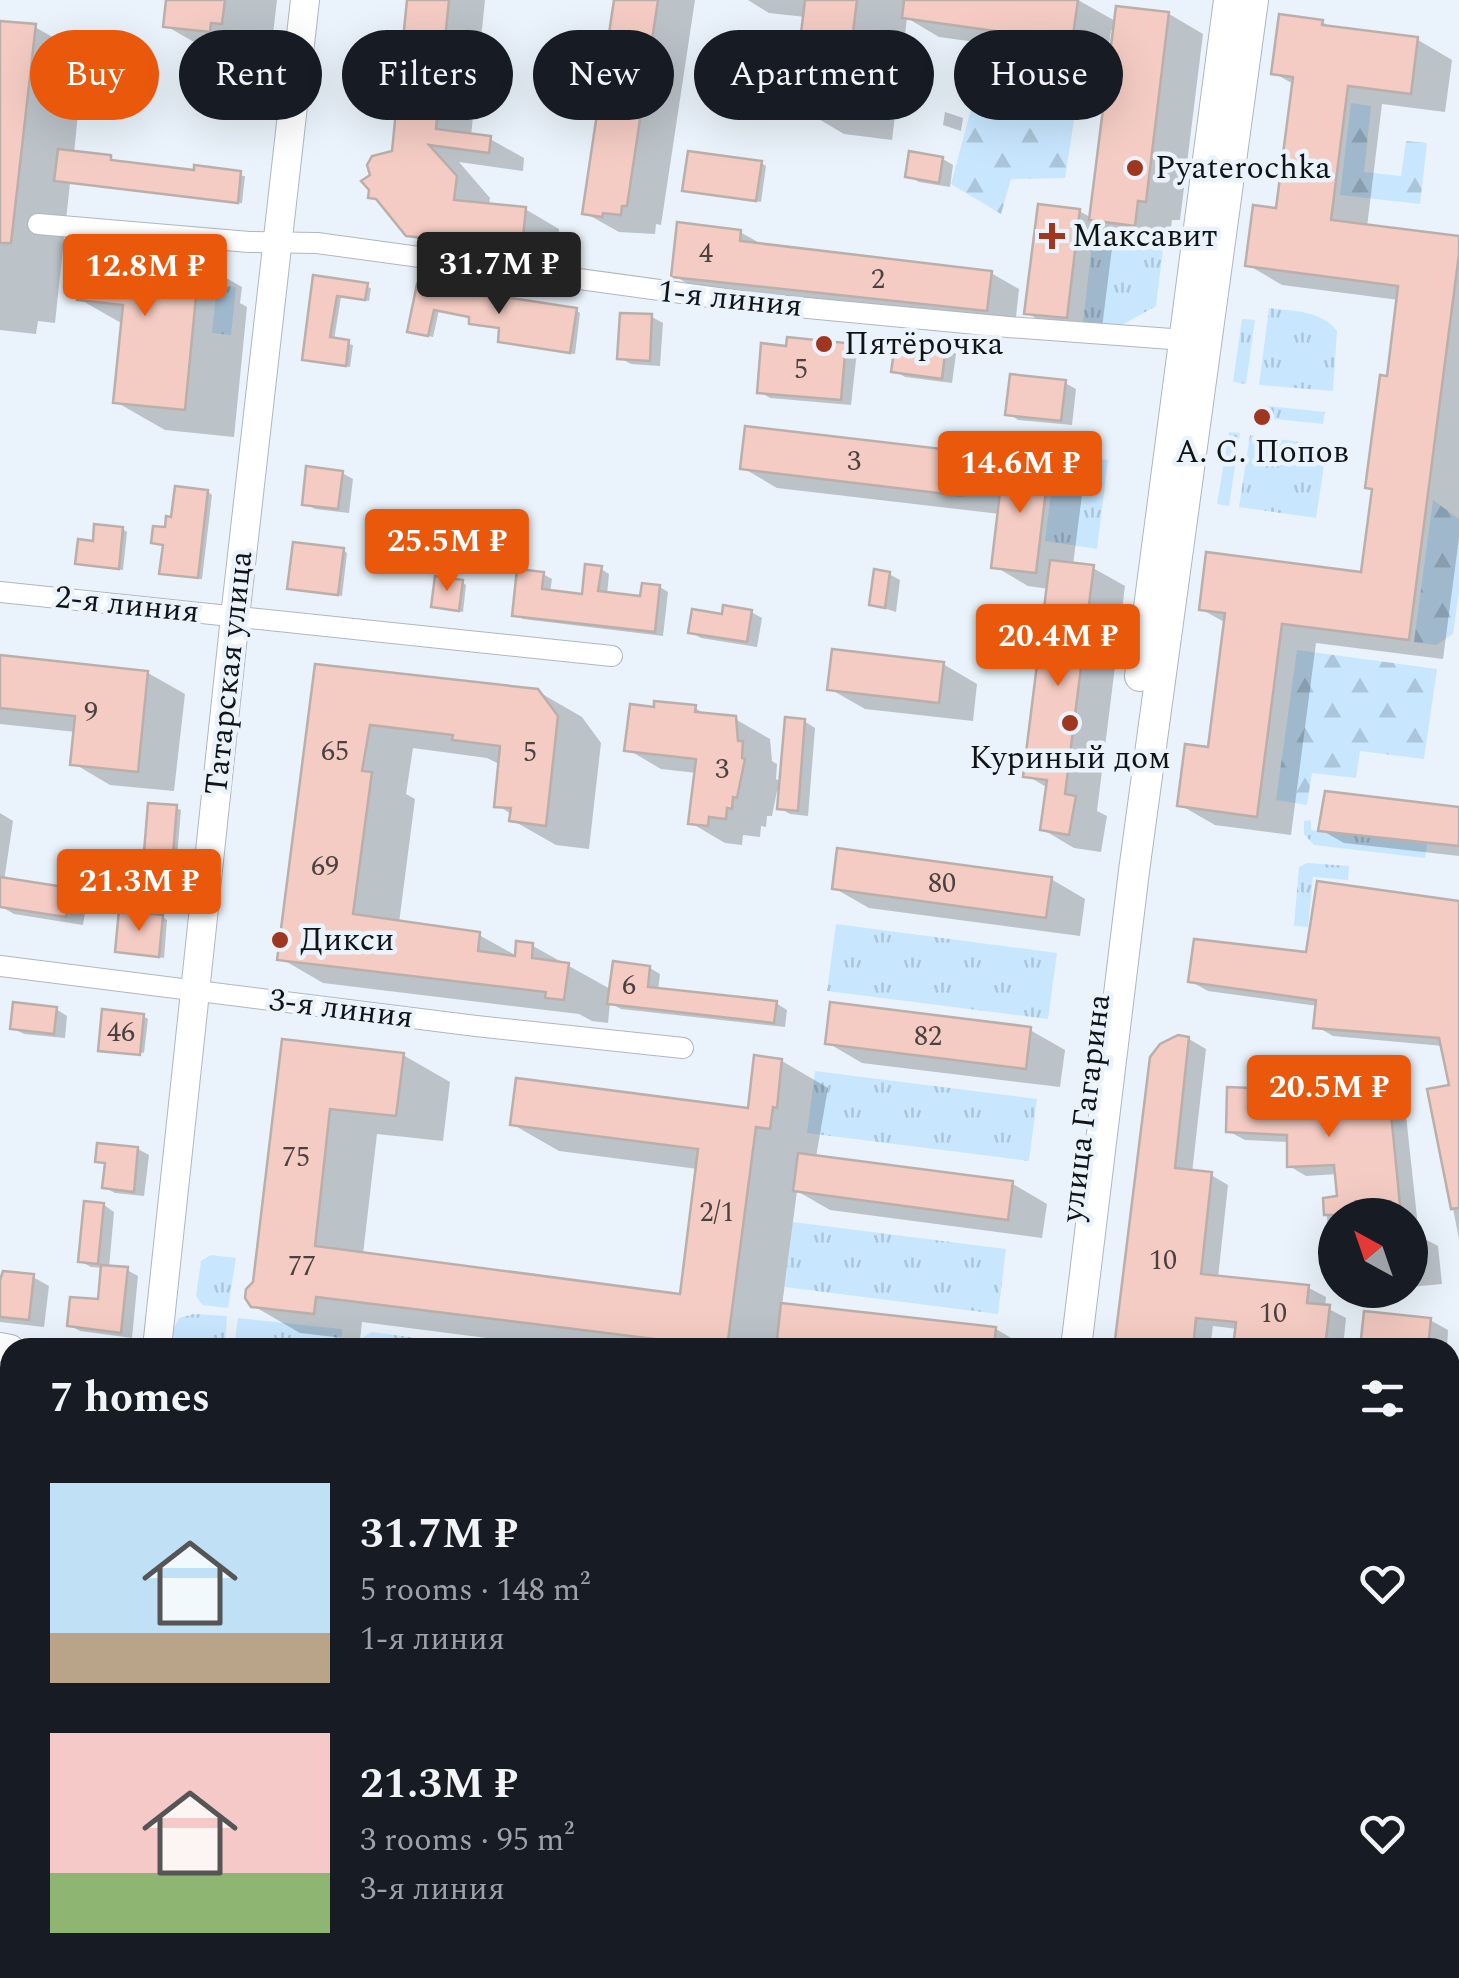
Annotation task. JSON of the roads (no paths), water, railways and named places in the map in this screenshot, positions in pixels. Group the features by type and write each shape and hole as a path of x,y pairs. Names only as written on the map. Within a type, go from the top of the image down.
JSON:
{"main road":[{"name":"улица Гагарина","path":"1077,1338 1185,340 1229,0"},
{"name":"улица Гагарина","path":"1057,1338 1253,0"}],"street":[{"name":"Татарская улица","path":"158,1338 305,0"},
{"name":"1-я линия","path":"38,224 317,243 754,303 1185,340"},
{"name":"2-я линия","path":"0,592 612,656"},
{"name":"3-я линия","path":"0,966 682,1048"}],"place":[{"name":"Pyaterochka","path":"1135,168"},
{"name":"Максавит","path":"1052,236"},
{"name":"Пятёрочка","path":"824,344"},
{"name":"А. С. Попов","path":"1262,417"},
{"name":"Куриный дом","path":"1070,723"},
{"name":"Дикси","path":"280,940"}]}
